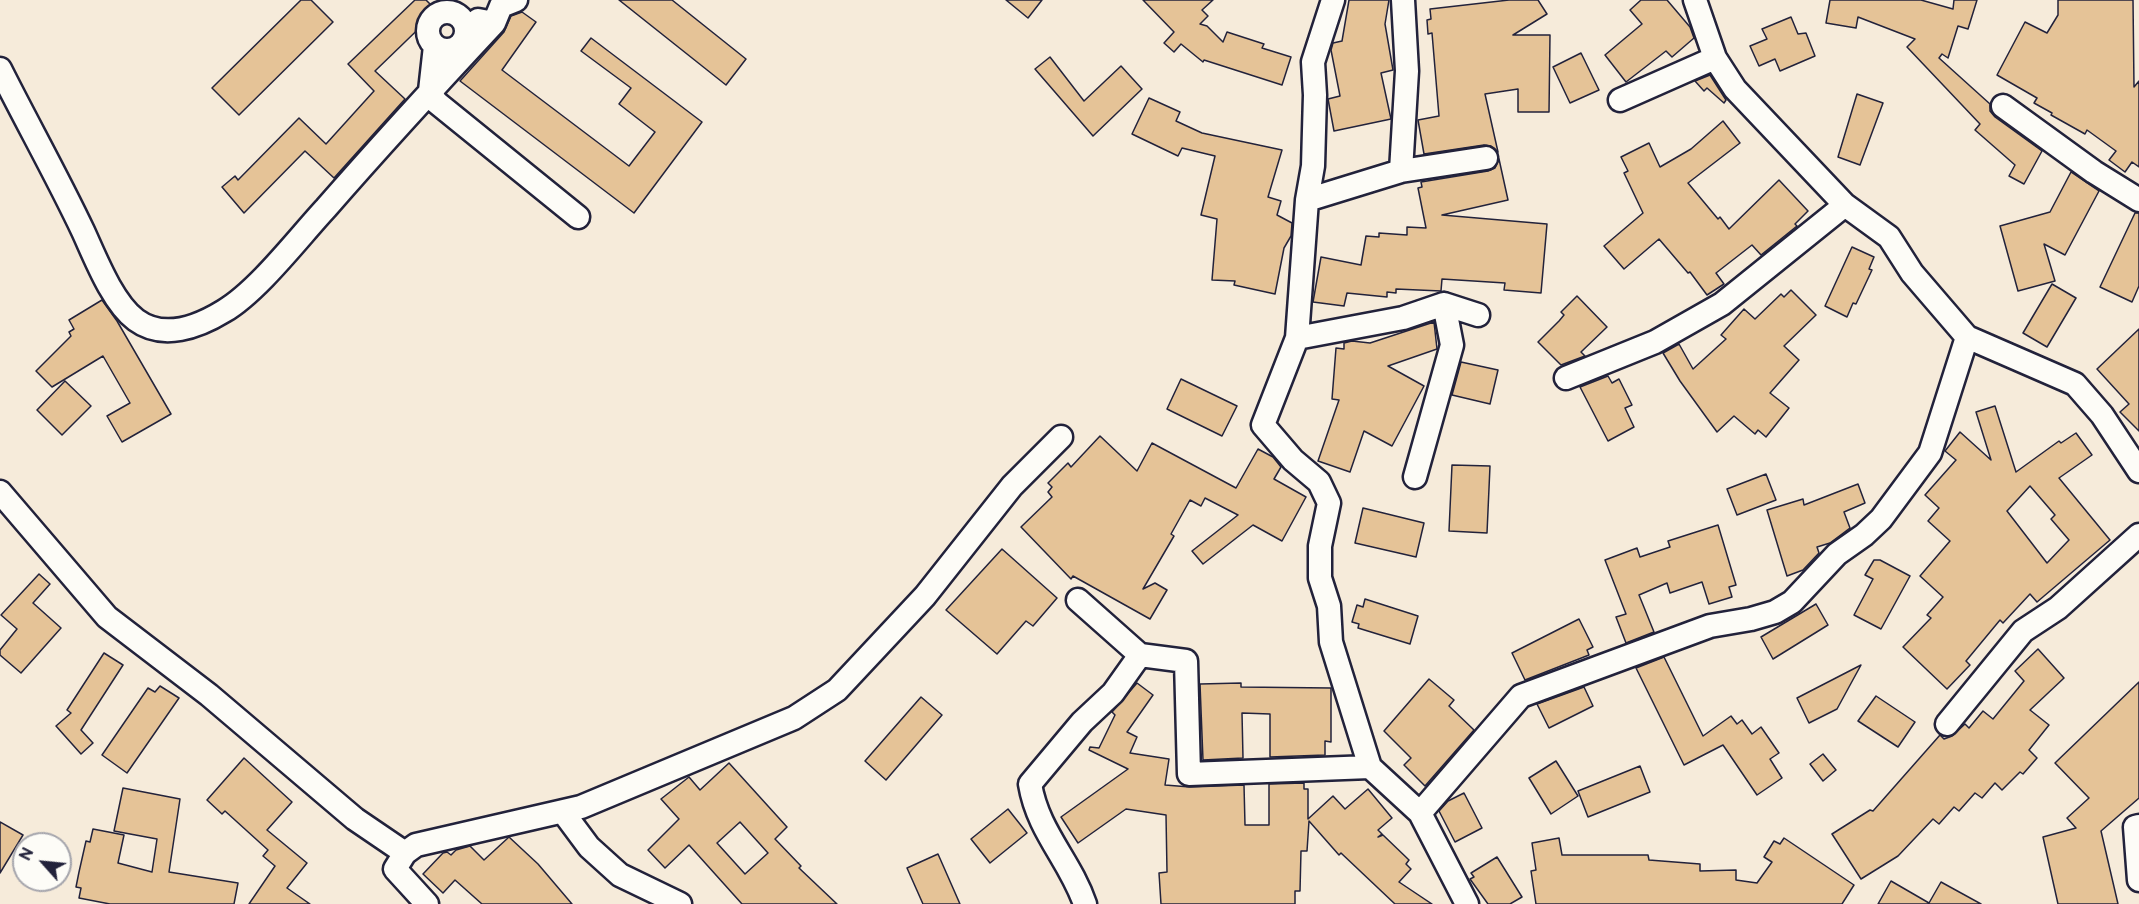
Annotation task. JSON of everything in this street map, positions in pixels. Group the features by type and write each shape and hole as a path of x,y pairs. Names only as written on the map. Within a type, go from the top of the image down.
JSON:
{"street":[{"path":"0,69 97,263 124,308 135,319 151,329 169,331 214,317 241,298 276,264 430,91 494,23 501,6 516,0"},
{"path":"1333,0 1313,62 1315,95 1313,166 1307,200 1297,338 1263,424 1293,460 1319,482 1329,503 1320,546 1320,578 1329,606 1331,642 1370,767 1420,813 1467,904"},
{"path":"1401,171 1407,71 1403,0"},
{"path":"1695,0 1715,58 1735,89 1845,205 1889,237 1912,273 1967,337 2075,384 2102,415 2139,471"},
{"path":"494,23 462,19 466,32 460,45 448,50 435,46 430,91 436,102 578,217"},
{"path":"1620,100 1715,58"},
{"path":"2003,106 2094,172 2139,200"},
{"path":"1307,200 1401,171 1486,158"},
{"path":"1566,378 1655,342 1722,304 1845,205"},
{"path":"1297,338 1403,318 1444,304 1478,315"},
{"path":"1415,477 1452,345 1444,304"},
{"path":"1420,813 1521,696 1710,626 1775,612 1792,602 1837,554 1864,535 1881,519 1930,453 1967,337"},
{"path":"427,904 395,868 405,853 416,845 502,823 562,812 750,739 794,718 837,690 925,596 1012,486 1061,437"},
{"path":"0,492 107,617 209,695 355,819 405,853"},
{"path":"1947,724 2023,631 2058,608 2139,535"},
{"path":"1078,600 1140,655 1186,661 1188,774 1370,767"},
{"path":"1085,904 1079,886 1053,846 1034,808 1030,784 1082,722 1113,693 1140,655"},
{"path":"562,812 589,847 620,875 680,904"},
{"path":"2139,826 2135,826 2139,880"}],"building":[{"path":"301,0 311,0 333,22 239,115 212,88"},
{"path":"415,0 426,0 437,11 375,71 405,99 334,178 305,151 244,213 222,187 235,176 238,180 299,118 326,144 374,91 348,64"},
{"path":"619,0 672,0 746,59 726,85"},
{"path":"1006,0 1042,0 1028,18"},
{"path":"1143,0 1213,0 1202,10 1208,16 1200,24 1207,26 1223,42 1227,32 1264,44 1262,48 1291,57 1282,85 1204,60 1203,62 1181,44 1174,52 1164,43 1174,32"},
{"path":"1349,0 1389,0 1385,24 1393,70 1381,73 1391,119 1334,131 1328,99 1340,96 1331,50 1333,43 1342,41"},
{"path":"1509,0 1538,0 1547,14 1513,35 1550,35 1549,112 1518,112 1518,89 1485,94 1498,152 1491,146 1484,145 1424,154 1418,120 1439,116 1432,33 1428,34 1427,20 1431,19 1430,9"},
{"path":"1641,0 1667,0 1690,27 1694,38 1672,57 1666,51 1626,82 1605,55 1642,24 1630,10"},
{"path":"1830,0 1921,0 1953,9 1954,0 1977,0 1968,29 1958,26 1948,58 1942,54 1939,58 1990,104 1990,111 1995,117 2042,151 2024,184 2009,176 2015,165 1975,130 1980,124 1907,47 1915,39 1858,17 1856,28 1826,23"},
{"path":"2058,0 2133,0 2134,87 2139,81 2139,167 2132,162 2125,172 2109,160 2116,151 2087,130 2085,134 2051,115 2052,113 2034,103 2037,98 1997,75 2025,22 2047,33 2058,15"},
{"path":"522,12 536,22 502,70 629,166 655,132 619,104 631,88 581,51 591,38 702,122 634,213 460,81 504,32 511,16"},
{"path":"1791,17 1798,34 1806,33 1815,56 1780,71 1775,59 1759,66 1750,46 1767,39 1762,29"},
{"path":"1581,53 1599,90 1570,103 1553,67"},
{"path":"1050,57 1084,101 1121,66 1142,89 1093,136 1035,69"},
{"path":"1710,75 1726,100 1724,103 1707,88 1704,91 1695,81"},
{"path":"1857,94 1883,103 1860,165 1838,157"},
{"path":"1149,98 1180,112 1176,121 1202,133 1282,150 1268,197 1281,201 1277,215 1292,223 1291,236 1284,248 1275,294 1234,285 1235,281 1212,280 1217,219 1201,215 1215,156 1182,148 1178,156 1132,134"},
{"path":"1723,121 1740,143 1688,183 1718,219 1720,217 1729,229 1779,180 1808,211 1795,224 1797,226 1761,255 1752,245 1716,273 1724,284 1707,295 1690,272 1688,273 1659,239 1624,269 1604,246 1643,213 1624,173 1628,171 1621,157 1649,143 1660,167 1691,149"},
{"path":"1499,159 1508,200 1442,215 1547,224 1541,293 1504,290 1505,283 1442,279 1441,291 1396,289 1396,293 1387,292 1387,297 1347,293 1344,306 1313,302 1321,257 1361,265 1366,236 1379,237 1379,233 1407,235 1407,227 1426,228 1418,188 1422,187 1421,182 1488,171 1495,168"},
{"path":"2071,172 2099,191 2065,255 2044,244 2055,281 2018,291 2000,226 2050,212"},
{"path":"2135,213 2139,213 2139,286 2132,302 2100,287"},
{"path":"1852,247 1874,257 1869,269 1872,270 1856,304 1853,303 1847,317 1825,306"},
{"path":"2052,284 2076,298 2047,347 2023,333"},
{"path":"1791,290 1816,315 1784,346 1799,360 1770,393 1789,408 1766,437 1758,430 1755,434 1734,416 1717,432 1663,353 1679,344 1693,369 1726,339 1721,335 1744,309 1755,319 1781,294 1784,297"},
{"path":"1577,296 1607,327 1581,352 1585,356 1561,365 1538,342 1559,321 1564,315 1561,312"},
{"path":"102,300 117,321 171,414 122,442 107,416 130,403 103,356 52,387 36,371 71,336 69,332 74,329 69,320"},
{"path":"1434,322 1437,349 1388,366 1424,386 1392,446 1364,431 1350,472 1318,461 1339,400 1332,399 1336,348 1344,349 1344,343 1352,341 1370,343"},
{"path":"2139,329 2139,431 2120,412 2129,404 2097,369"},
{"path":"1461,362 1498,370 1490,404 1452,395"},
{"path":"1608,376 1612,383 1619,379 1632,405 1625,408 1634,427 1608,441 1580,387"},
{"path":"1181,379 1237,406 1222,436 1167,409"},
{"path":"65,381 91,406 62,435 37,410"},
{"path":"1995,406 2016,472 2059,441 2061,443 2076,433 2092,455 2059,478 2110,540 2037,602 2030,594 2003,623 2000,620 1966,661 1970,665 1947,689 1903,647 1931,618 1927,615 1943,597 1920,576 1950,541 1928,521 1939,508 1925,495 1956,460 1945,451 1960,432 1991,460 1976,412","holes":["2030,486 2055,515 2051,519 2069,540 2047,563 2007,511"]},
{"path":"1100,436 1137,471 1152,443 1236,488 1258,449 1273,457 1281,467 1274,479 1306,497 1282,541 1253,525 1203,564 1192,551 1238,515 1205,498 1201,506 1190,500 1171,534 1174,536 1143,589 1155,583 1167,590 1150,619 1073,576 1071,579 1021,527 1052,497 1048,492 1052,487 1048,483 1068,463 1071,467"},
{"path":"1452,465 1490,466 1487,533 1449,531"},
{"path":"1766,474 1776,500 1737,515 1727,489"},
{"path":"1858,484 1865,503 1844,512 1850,528 1830,543 1817,547 1819,553 1803,570 1787,576 1767,510 1803,499 1804,505"},
{"path":"1363,508 1424,523 1416,557 1355,543"},
{"path":"1718,525 1736,585 1729,587 1732,597 1709,604 1702,582 1670,593 1667,583 1639,595 1654,632 1626,643 1616,617 1626,614 1605,560 1637,548 1640,557 1670,547 1668,541"},
{"path":"1002,549 1057,598 1033,626 1026,621 997,654 946,610"},
{"path":"1874,560 1880,560 1910,576 1881,629 1854,615 1873,579 1865,575"},
{"path":"39,574 50,584 33,603 61,628 21,673 0,655 0,650 17,629 1,615"},
{"path":"1365,599 1418,616 1410,644 1358,628 1359,624 1352,622 1357,605 1363,607"},
{"path":"1816,604 1828,625 1773,659 1761,637"},
{"path":"1579,619 1593,647 1587,650 1589,655 1525,680 1512,653"},
{"path":"2038,649 2064,678 2030,710 2049,725 2029,750 2037,758 2023,774 2020,772 2002,790 1995,783 1982,798 1975,793 1959,811 1954,807 1939,824 1933,819 1898,856 1861,879 1832,834 1870,810 1873,811 1940,735 1944,739 1952,736 1965,724 1969,728 1983,711 1993,719 2024,681 2015,671"},
{"path":"104,653 123,665 81,730 93,743 81,754 56,726 71,713 67,710"},
{"path":"1664,657 1703,736 1731,716 1737,724 1742,720 1752,734 1761,727 1779,753 1770,759 1782,778 1757,795 1723,745 1684,765 1636,668"},
{"path":"1861,665 1837,709 1809,723 1797,698"},
{"path":"1429,679 1454,700 1449,706 1474,730 1425,786 1404,765 1411,758 1384,731"},
{"path":"2139,682 2139,798 2101,831 2118,904 2058,904 2043,837 2076,828 2067,818 2089,798 2055,763"},
{"path":"1137,683 1153,695 1127,732 1137,737 1130,753 1169,759 1165,785 1190,787 1244,785 1245,825 1269,825 1269,784 1304,783 1304,789 1308,789 1308,819 1333,796 1345,809 1368,789 1392,818 1378,830 1382,834 1378,837 1383,835 1409,860 1406,864 1411,869 1399,882 1432,904 1395,904 1341,853 1339,855 1309,821 1307,851 1301,851 1300,891 1295,891 1295,904 1161,904 1159,873 1167,872 1166,815 1126,809 1078,843 1061,817 1128,769 1089,750 1090,747 1099,748 1115,715 1112,712"},
{"path":"1241,683 1241,687 1331,688 1331,742 1325,741 1325,755 1270,757 1270,714 1242,713 1243,758 1203,760 1200,684"},
{"path":"160,686 179,698 127,773 102,755 148,688 155,692"},
{"path":"1584,687 1593,706 1549,728 1537,704"},
{"path":"1876,696 1915,722 1898,747 1858,721"},
{"path":"921,697 942,715 886,780 865,761"},
{"path":"1823,754 1836,770 1823,781 1810,764"},
{"path":"244,758 292,802 267,830 307,863 287,888 310,904 249,904 275,866 263,856 268,850 225,811 222,814 207,800"},
{"path":"1556,761 1578,796 1551,814 1529,778"},
{"path":"729,763 787,827 775,839 801,866 799,868 837,904 742,904 689,845 665,868 648,850 679,819 661,799 689,777 700,790","holes":["740,822 768,853 745,874 717,843"]},
{"path":"1640,766 1650,792 1588,817 1578,791"},
{"path":"123,788 180,799 169,872 238,883 234,904 110,904 79,898 81,888 76,887 79,872 86,841 90,842 93,829 124,835 118,863 152,872 157,839 114,831"},
{"path":"1464,793 1482,828 1455,842 1439,811 1448,801"},
{"path":"1008,809 1027,833 990,863 971,839"},
{"path":"0,822 18,832 12,832 12,853 0,873"},
{"path":"509,837 538,864 572,904 482,904 455,880 443,893 423,874 443,853 447,852 451,855 456,850 470,846 484,860"},
{"path":"1559,838 1562,855 1648,855 1649,860 1700,864 1700,871 1736,870 1736,880 1757,883 1772,862 1764,857 1774,841 1780,844 1784,838 1854,885 1842,904 1536,904 1531,871 1536,870 1532,843"},
{"path":"938,854 960,904 923,904 907,868"},
{"path":"1497,857 1522,897 1510,904 1488,904 1470,879 1474,877 1471,873"},
{"path":"1891,881 1929,903 1941,882 1981,904 1878,904"}]}
